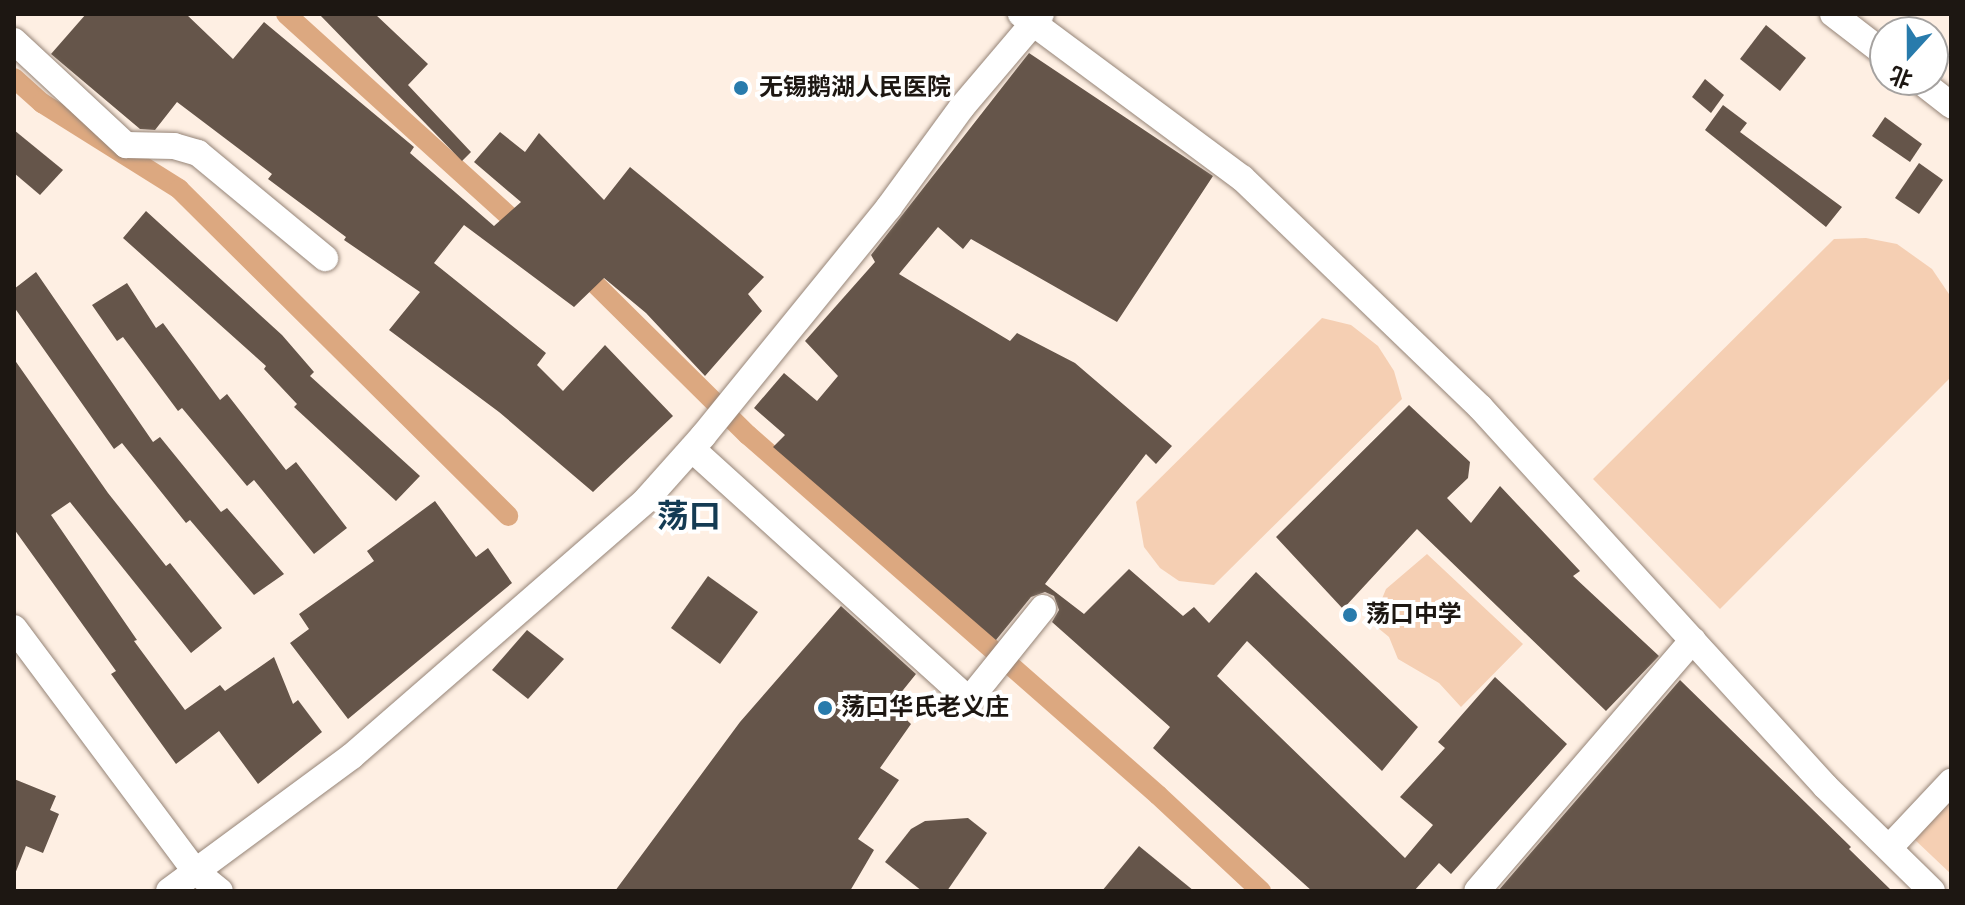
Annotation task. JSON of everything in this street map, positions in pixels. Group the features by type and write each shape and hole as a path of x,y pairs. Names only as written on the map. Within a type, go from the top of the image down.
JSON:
{"street":[{"path":"1833,14 1869,42"},
{"path":"169,891 352,756 646,500 749,379 1032,17 1242,178 1480,407 1825,786 1932,891"},
{"path":"14,41 126,145 174,146 198,153 325,258"},
{"path":"698,442 969,700 1043,608"},
{"path":"14,628 195,871 220,891"},
{"path":"1477,891 1693,640"},
{"path":"1889,848 1951,782"}],"shaded area":[{"path":"1866,238 1897,244 1932,269 1951,297 1951,377 1720,609 1593,479 1834,239"},
{"path":"1322,318 1351,325 1378,346 1394,371 1402,399 1214,585 1179,581 1160,568 1144,547 1136,502"},
{"path":"1427,554 1523,644 1461,707 1439,683 1398,659 1389,637 1372,623 1386,589"},
{"path":"1951,798 1951,874 1913,838"}],"building":[{"path":"86,14 186,14 233,59 264,22 414,147 410,153 494,226 521,202 474,162 500,132 525,152 539,133 604,200 630,167 764,277 748,294 762,311 705,376 646,313 604,278 574,307 464,225 434,263 546,353 537,365 563,391 605,345 673,416 593,492 499,412 389,330 420,292 344,240 346,237 268,179 272,174 177,102 155,130 140,129 51,54"},
{"path":"319,14 375,14 428,64 408,85 471,152 462,161"},
{"path":"1766,25 1806,58 1780,91 1740,59"},
{"path":"1029,53 1213,176 1117,322 971,239 963,249 938,227 899,274 1010,341 1017,333 1075,363 1172,446 1156,464 1146,454 1045,584 1084,614 1129,569 1183,616 1194,607 1209,623 1256,572 1418,727 1382,771 1247,641 1217,676 1405,858 1433,825 1400,797 1445,748 1438,742 1495,677 1567,744 1451,874 1439,863 1414,891 1312,891 1153,748 1170,727 1052,622 1059,610 1054,596 1045,592 1031,597 996,640 773,447 785,435 754,408 784,373 817,401 838,376 805,341 875,262 871,255"},
{"path":"1705,79 1724,95 1711,113 1692,97"},
{"path":"1723,105 1747,123 1740,132 1842,207 1826,227 1705,130"},
{"path":"1885,117 1922,144 1910,162 1872,136"},
{"path":"14,130 63,170 40,195 14,173"},
{"path":"1919,163 1943,180 1919,214 1895,198"},
{"path":"146,211 282,335 314,372 310,376 420,476 396,501 294,407 297,404 264,369 266,366 123,238"},
{"path":"36,272 153,442 160,437 221,512 227,508 284,574 254,595 190,520 186,523 122,443 114,449 14,307 14,289"},
{"path":"127,283 156,328 163,323 220,400 227,394 286,470 296,462 347,528 314,554 254,480 247,486 182,408 178,411 123,337 117,341 92,305"},
{"path":"14,359 108,493 166,566 170,563 222,628 191,653 70,502 51,515 137,640 134,641 185,710 220,685 225,691 274,657 293,704 298,700 322,732 258,784 219,731 176,764 111,674 116,671 14,529"},
{"path":"1409,405 1470,462 1468,478 1447,498 1471,523 1500,486 1580,571 1573,576 1659,656 1606,711 1417,529 1343,609 1276,537"},
{"path":"435,501 476,557 488,548 512,583 348,719 290,643 309,629 299,614 374,561 367,551"},
{"path":"708,576 758,612 720,664 671,628"},
{"path":"841,606 916,674 891,705 911,724 880,768 899,780 858,839 874,850 850,891 615,891 740,722"},
{"path":"527,630 564,659 528,699 492,670"},
{"path":"1680,680 1851,847 1849,849 1892,891 1498,891"},
{"path":"14,779 56,796 50,810 59,814 43,853 26,846 15,874"},
{"path":"968,818 987,833 947,891 922,891 885,862 911,829 925,821"},
{"path":"1139,846 1194,891 1102,891"}],"waterway":[{"path":"286,14 526,232"},
{"path":"14,78 42,103 179,189 508,516"},
{"path":"579,268 748,435 1158,795 1261,891"}],"place":[{"name":"无锡鹅湖人民医院","path":"741,88"},
{"name":"荡口中学","path":"1350,615"},
{"name":"荡口华氏老义庄","path":"825,708"}],"district":[{"name":"荡口","path":"689,516"}]}
